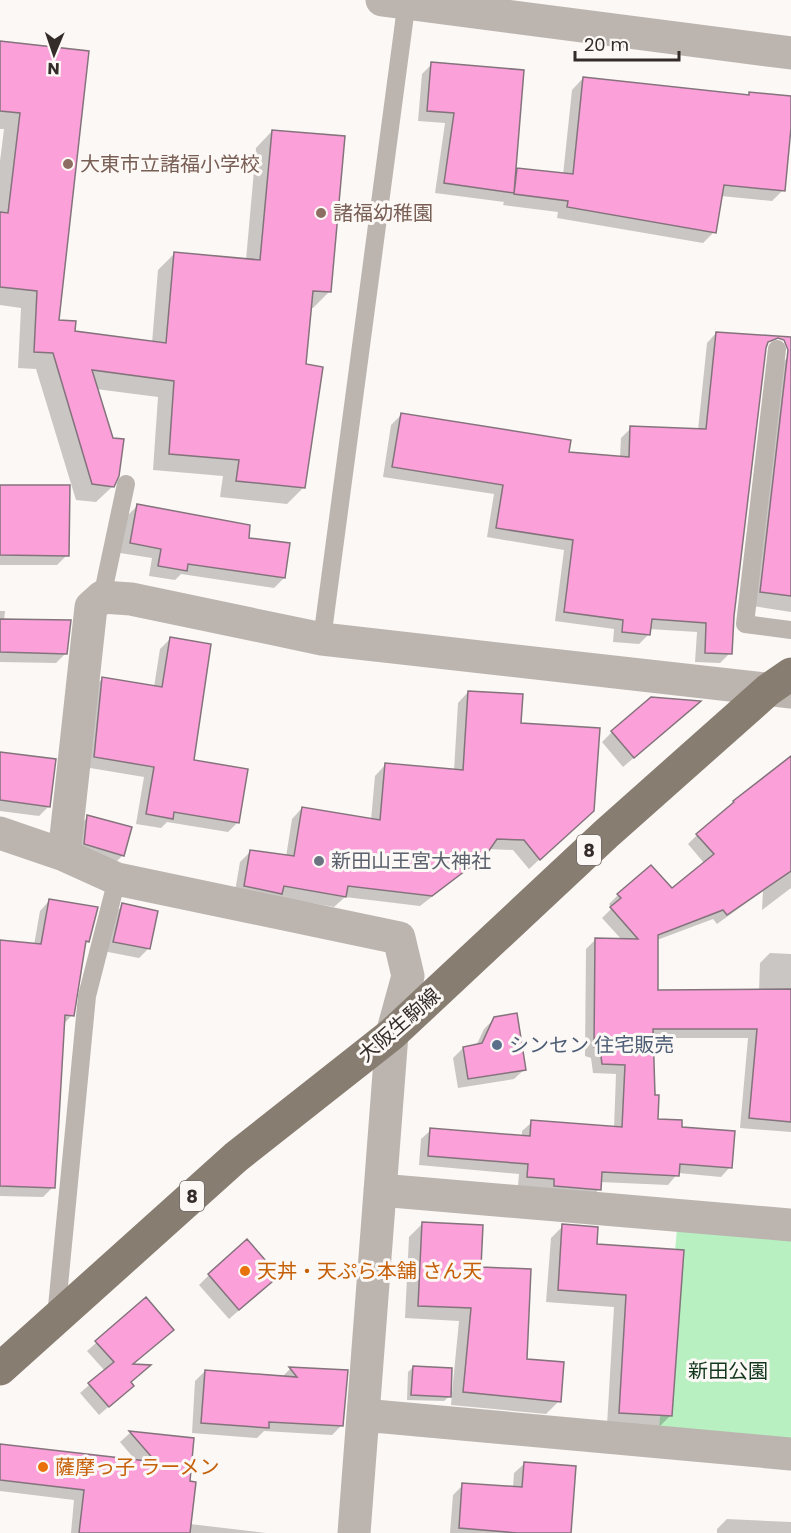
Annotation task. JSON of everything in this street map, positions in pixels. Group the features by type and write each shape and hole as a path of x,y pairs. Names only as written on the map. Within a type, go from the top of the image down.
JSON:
{"main road":[{"name":"大阪生駒線","path":"0,1369 236,1157 392,1034 606,834 783,685"}],"street":[{"path":"398,1 791,53"},
{"path":"64,855 91,608 102,597 130,599 322,639 783,685"},
{"path":"0,833 64,855 117,879 399,938 408,976 392,1034 354,1533"},
{"path":"380,1190 791,1225"},
{"path":"363,1415 791,1454"}],"lane":[{"path":"322,639 398,1"},
{"path":"777,349 745,624 791,630"},
{"path":"102,597 126,484"},
{"path":"56,1317 87,996 117,879"}],"green space":[{"name":"新田公園","path":"677,1229 791,1236 791,1441 659,1429"}],"building":[{"path":"0,41 89,51 59,320 76,321 75,331 166,343 174,252 260,260 272,130 345,136 331,292 313,291 306,364 323,367 305,488 236,481 239,460 169,454 174,381 92,370 113,438 124,439 119,476 114,487 92,484 53,353 34,352 37,291 0,287 0,212 8,213 20,113 0,111"},
{"path":"431,62 524,70 514,193 444,183 454,113 427,111"},
{"path":"583,77 749,95 749,92 791,96 791,128 785,191 724,185 716,233 567,207 568,201 514,194 517,168 573,174"},
{"path":"716,332 791,337 791,596 760,592 788,350 784,340 778,338 768,342 766,348 734,616 732,654 705,653 706,623 652,619 650,635 622,632 623,620 564,612 573,540 496,528 503,485 392,467 401,413 571,440 569,452 629,457 630,426 706,429"},
{"path":"0,485 70,485 69,556 0,555"},
{"path":"137,504 250,525 249,538 290,543 285,578 188,564 187,571 158,566 161,549 130,543"},
{"path":"0,619 71,620 67,654 0,652"},
{"path":"170,637 211,644 194,760 248,769 239,823 174,812 173,819 146,814 154,767 94,757 102,677 162,687"},
{"path":"468,691 523,694 521,723 600,728 594,811 540,860 524,840 497,839 486,855 432,896 348,886 346,897 284,886 282,894 244,886 250,850 294,856 302,807 380,820 385,763 463,770"},
{"path":"651,697 701,701 634,758 611,731"},
{"path":"0,752 56,759 50,807 0,800"},
{"path":"791,756 791,871 727,915 723,910 658,935 658,990 791,989 791,1122 749,1118 757,1029 653,1029 655,1095 659,1095 658,1119 682,1120 682,1127 735,1131 732,1168 680,1164 679,1176 602,1172 601,1190 554,1186 554,1179 527,1177 528,1164 428,1156 430,1128 530,1136 531,1120 622,1127 625,1065 602,1064 600,1049 594,1047 595,938 638,939 610,907 621,898 617,894 651,865 672,888 714,854 696,834 733,801"},
{"path":"87,815 132,827 124,856 84,844"},
{"path":"49,899 98,907 89,942 86,941 74,1016 65,1015 55,1188 0,1186 0,940 41,944"},
{"path":"122,903 158,911 150,949 113,942"},
{"name":"シンセン 住宅販売","path":"517,1013 526,1070 468,1079 463,1047 482,1043 494,1017"},
{"path":"422,1222 483,1225 481,1267 531,1269 527,1359 564,1362 561,1402 463,1392 471,1308 418,1306"},
{"path":"562,1224 598,1227 597,1244 684,1250 672,1416 619,1413 626,1295 558,1290"},
{"path":"247,1239 279,1276 239,1310 208,1274"},
{"path":"146,1297 174,1330 133,1364 151,1365 131,1382 134,1386 109,1407 88,1383 114,1362 95,1341"},
{"path":"413,1366 452,1368 451,1397 411,1395"},
{"path":"289,1367 348,1370 343,1426 269,1422 269,1428 201,1423 205,1370 297,1377"},
{"path":"129,1431 194,1438 190,1481 196,1482 190,1533 79,1533 84,1490 0,1480 0,1444 156,1462"},
{"path":"524,1462 576,1466 571,1533 518,1533 459,1528 462,1483 522,1487"}],"place":[{"name":"大東市立諸福小学校","path":"68,164"},
{"name":"諸福幼稚園","path":"321,213"},
{"name":"新田山王宮大神社","path":"319,861"},
{"name":"シンセン 住宅販売","path":"497,1045"},
{"name":"天丼・天ぷら本舗 さん天","path":"245,1271"},
{"name":"薩摩っ子 ラーメン","path":"43,1467"}]}
